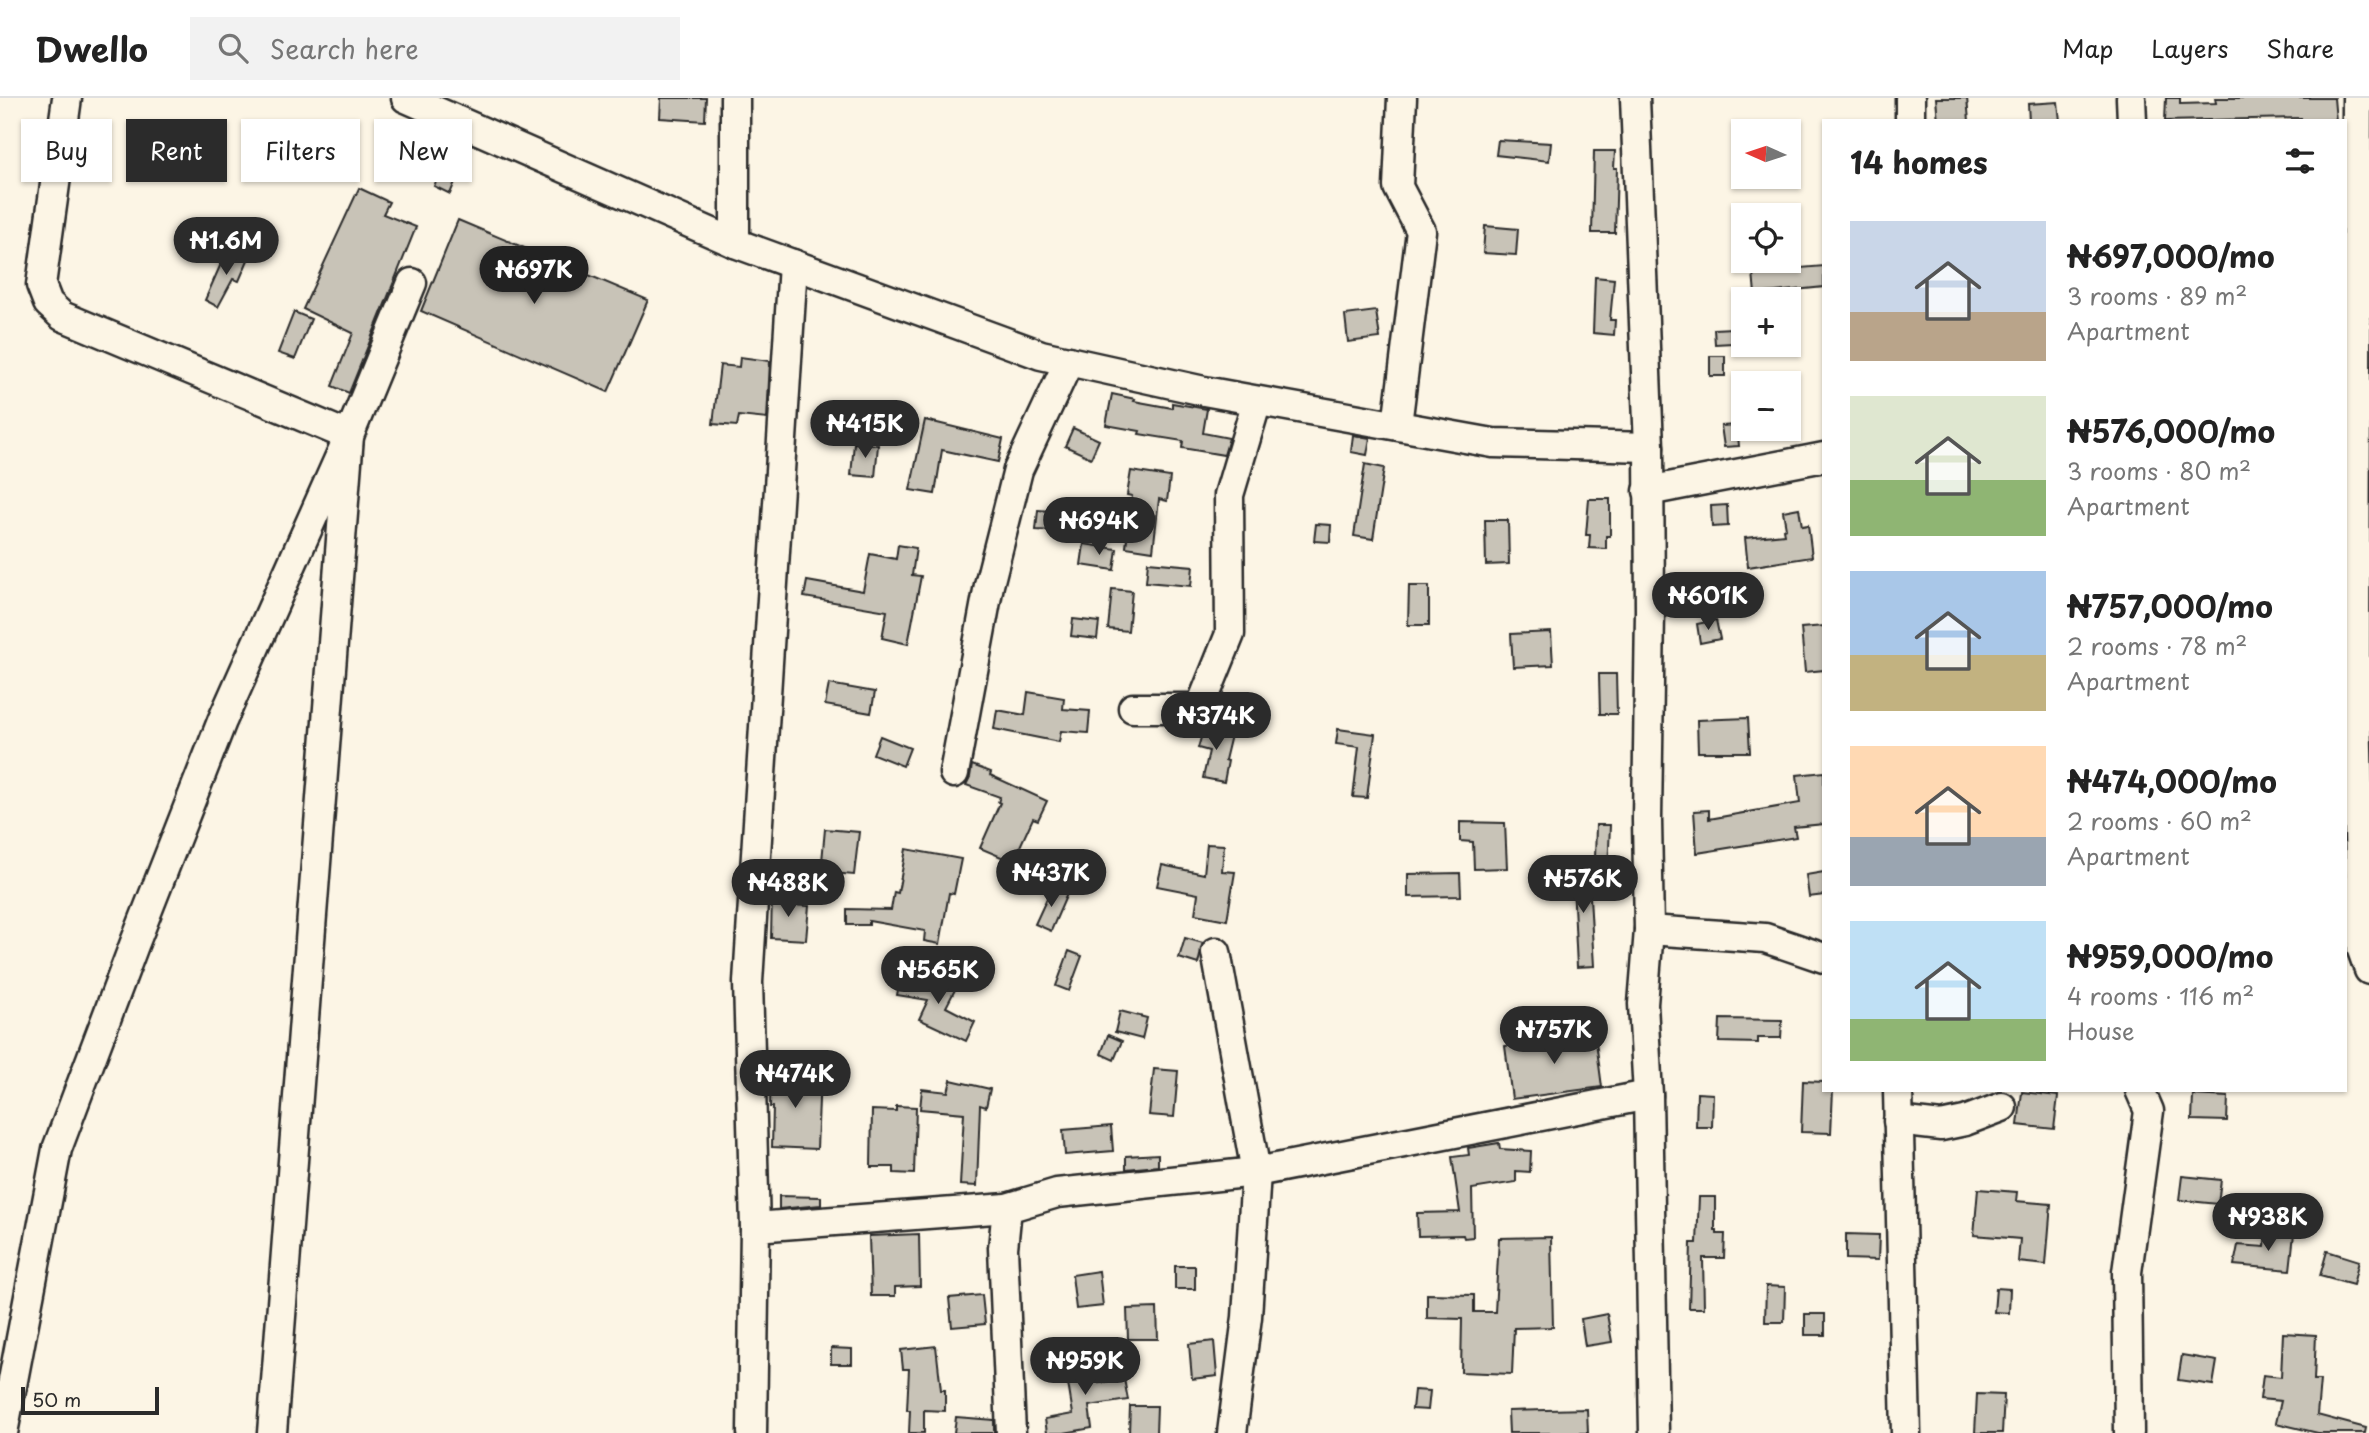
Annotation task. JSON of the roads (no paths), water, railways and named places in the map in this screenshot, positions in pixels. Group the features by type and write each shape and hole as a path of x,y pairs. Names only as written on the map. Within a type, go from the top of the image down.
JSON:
{"street":[{"path":"67,98 41,285 48,303 62,316 349,436"},
{"path":"406,98 735,243 1041,355 1204,391 1493,443 1649,447"},
{"path":"735,98 735,243"},
{"path":"1396,425 1421,231 1398,187 1402,98"},
{"path":"1635,98 1649,447 1649,930 1643,1004 1648,1095 1654,1433"},
{"path":"1910,98 1910,119"},
{"path":"2131,98 2132,119"},
{"path":"2357,98 2355,668 2362,950 2369,970"},
{"path":"752,1433 755,1227 748,982 793,264"},
{"path":"3,1433 57,1149 222,721 349,436 412,283"},
{"path":"954,774 989,585 1018,470 1069,361"},
{"path":"1133,708 1200,708 1230,634 1229,495 1257,401"},
{"path":"272,1433 349,436"},
{"path":"1648,491 1822,457"},
{"path":"1649,930 1765,938 1822,957"},
{"path":"1216,953 1256,1172 1248,1317 1232,1433"},
{"path":"1898,1092 1906,1433"},
{"path":"2129,1433 2127,1272 2149,1111 2141,1092"},
{"path":"755,1227 1007,1208 1057,1193 1256,1172 1648,1095"},
{"path":"1898,1121 1941,1126 1965,1121 2002,1107"},
{"path":"1007,1208 1003,1248 1011,1433"}]}
